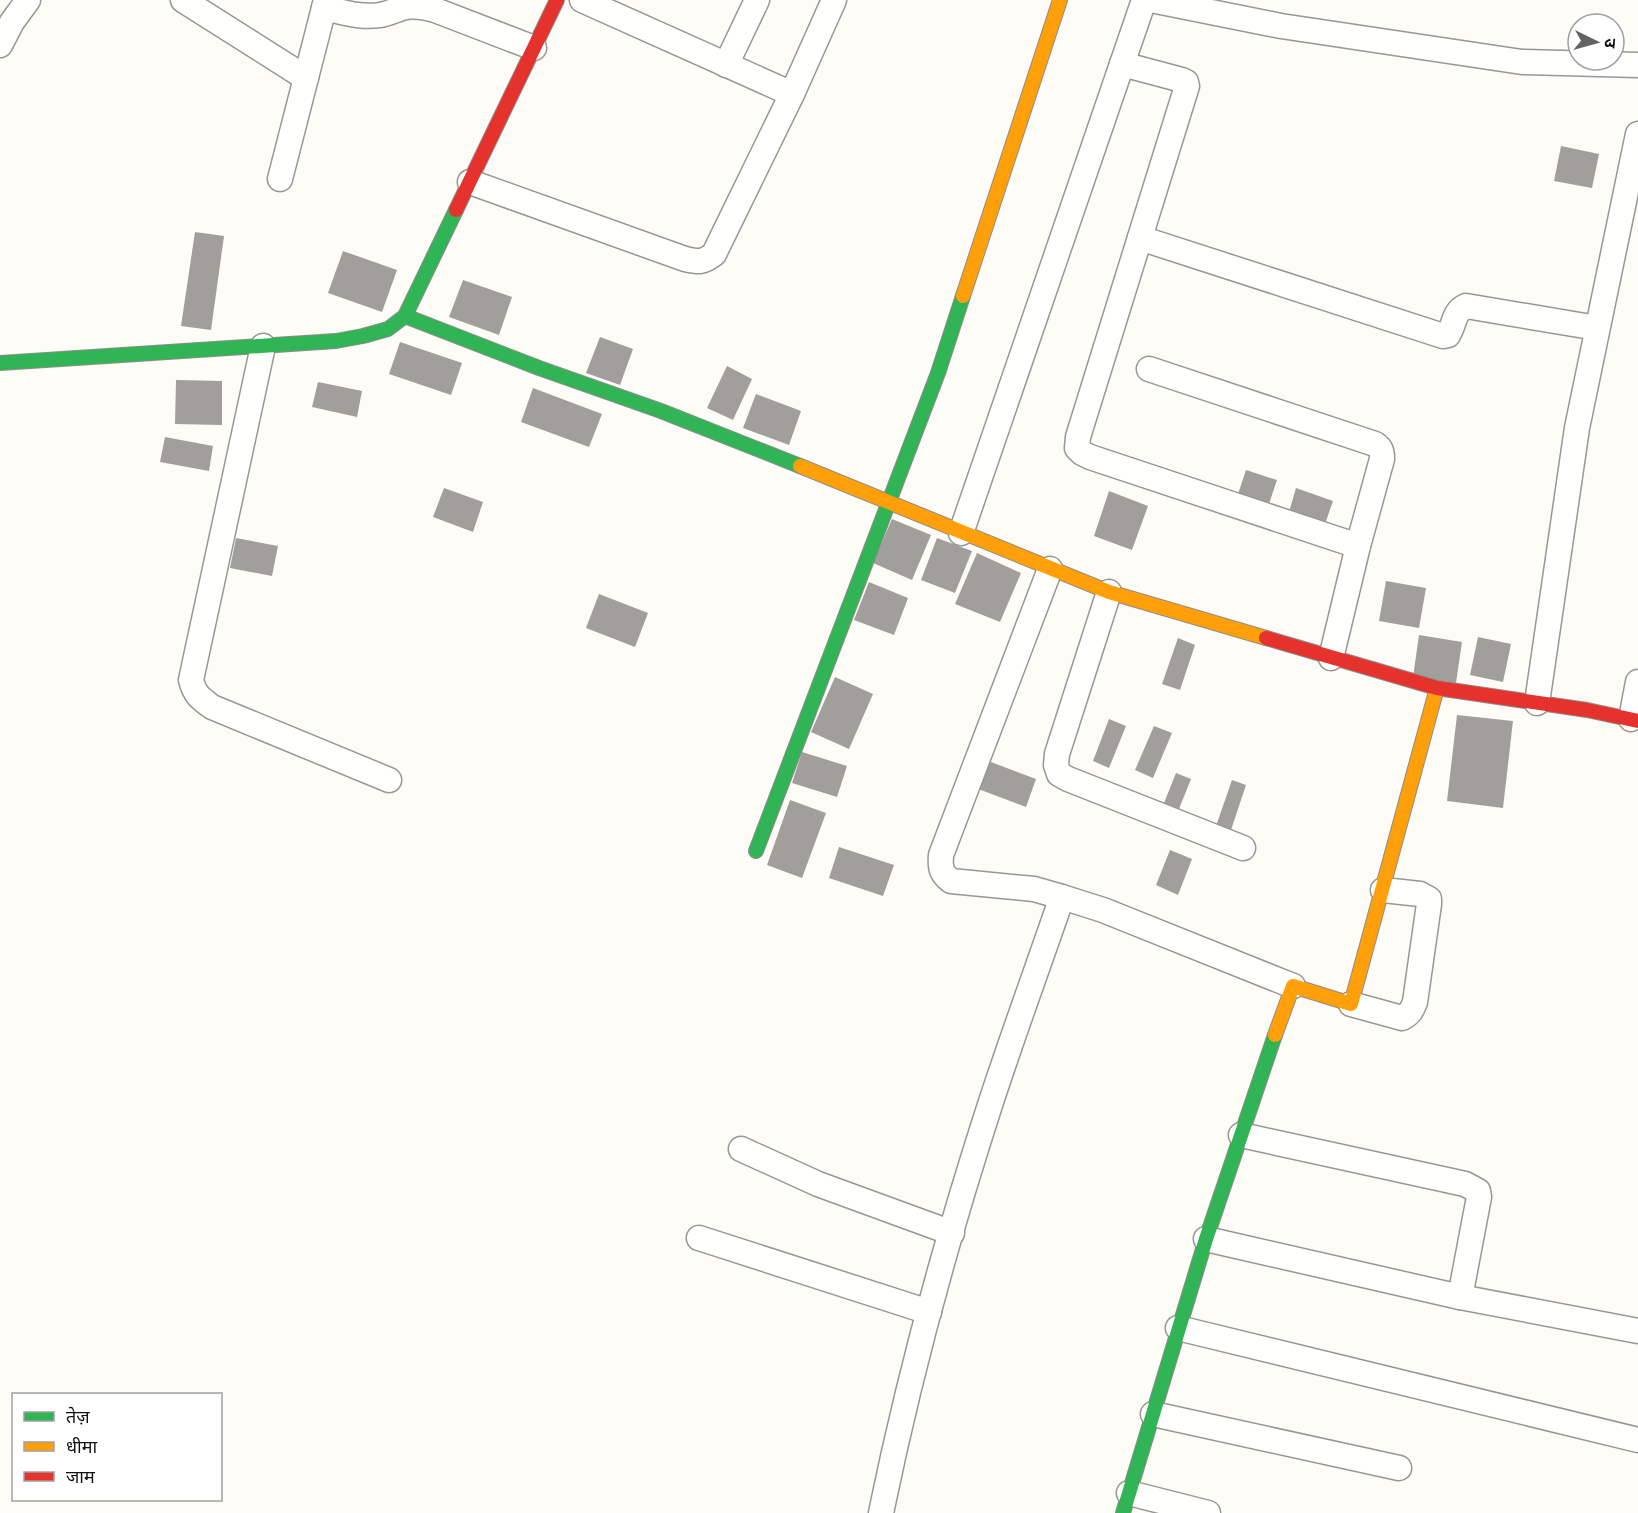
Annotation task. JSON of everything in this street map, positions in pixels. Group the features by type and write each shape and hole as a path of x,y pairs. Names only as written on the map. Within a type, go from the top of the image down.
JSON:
{"street":[{"path":"0,45 12,22 28,0"},
{"path":"183,0 306,78"},
{"path":"0,363 336,341 388,329 405,316 557,0"},
{"path":"582,0 792,94"},
{"path":"726,65 757,0"},
{"path":"470,182 685,259 698,262 706,260 714,254 792,94 834,0"},
{"path":"756,851 942,362 1060,0"},
{"path":"961,533 1122,64 1155,1 1281,26 1522,62 1638,65"},
{"path":"280,179 325,4 355,15 367,16 382,15 404,7 420,6 534,48"},
{"path":"1122,64 1182,80 1186,82 1186,86 1078,437 1077,448 1090,457 1358,546"},
{"path":"1537,703 1577,428 1638,134"},
{"path":"1140,238 1443,336 1448,336 1456,313 1466,306 1597,328"},
{"path":"405,316 539,368 662,411 1109,592 1331,658 1437,688 1587,710 1634,720 1638,681"},
{"path":"263,346 191,680 194,691 212,706 389,780"},
{"path":"1149,369 1380,447 1382,459 1331,658"},
{"path":"1050,569 940,855 943,875 951,880 1034,889 1062,897 1103,910 1293,986 1402,1018 1413,1010 1415,1002 1429,899 1420,894 1383,890"},
{"path":"1109,592 1057,754 1056,765 1059,774 1243,848"},
{"path":"1351,1004 1437,688"},
{"path":"881,1513 929,1312 989,1107 1062,897"},
{"path":"1208,1513 1126,1503 1206,1239 1293,986"},
{"path":"1241,1135 1465,1184 1478,1191 1479,1197 1460,1297"},
{"path":"741,1149 818,1184 952,1233"},
{"path":"699,1238 929,1312"},
{"path":"1206,1239 1460,1297 1638,1331"},
{"path":"1178,1328 1638,1440"},
{"path":"1153,1414 1399,1468"}],"building":[{"path":"1561,146 1599,154 1592,188 1554,181"},
{"path":"195,232 224,236 211,330 181,326"},
{"path":"343,251 397,270 382,312 328,293"},
{"path":"463,280 512,297 499,335 449,317"},
{"path":"600,337 633,349 620,385 586,373"},
{"path":"400,342 462,363 451,395 389,374"},
{"path":"727,366 752,379 733,420 707,408"},
{"path":"176,380 222,381 222,425 175,424"},
{"path":"318,382 362,391 357,417 312,407"},
{"path":"533,388 602,414 589,447 521,422"},
{"path":"756,394 801,411 789,445 743,428"},
{"path":"165,437 213,446 209,471 160,462"},
{"path":"1246,470 1277,480 1268,507 1237,497"},
{"path":"444,488 483,502 473,532 433,517"},
{"path":"1296,488 1333,501 1325,524 1289,512"},
{"path":"1109,491 1148,506 1132,550 1094,536"},
{"path":"892,519 931,535 912,580 873,563"},
{"path":"236,538 278,546 272,576 230,568"},
{"path":"937,538 972,551 955,593 921,580"},
{"path":"977,553 1021,573 1000,622 955,604"},
{"path":"1386,581 1426,588 1419,628 1379,621"},
{"path":"869,582 908,598 894,635 854,620"},
{"path":"599,594 648,613 635,647 586,628"},
{"path":"1419,635 1462,642 1456,683 1413,677"},
{"path":"1478,637 1511,644 1503,682 1470,675"},
{"path":"1178,638 1195,645 1180,690 1162,684"},
{"path":"835,677 873,694 849,749 811,732"},
{"path":"1457,715 1513,721 1503,808 1447,801"},
{"path":"1109,719 1126,726 1109,768 1093,761"},
{"path":"1154,726 1172,733 1153,778 1135,770"},
{"path":"802,752 847,766 837,797 792,783"},
{"path":"983,759 1036,779 1026,807 973,787"},
{"path":"1176,773 1191,779 1179,809 1164,803"},
{"path":"1232,780 1246,785 1231,830 1216,826"},
{"path":"790,800 826,813 802,878 767,865"},
{"path":"839,847 894,865 883,896 829,878"},
{"path":"1170,850 1192,859 1178,895 1156,885"}],"traffic: fast":[{"path":"0,363 336,341 388,329 405,316 456,210"},
{"path":"756,851 938,373 963,296"},
{"path":"405,316 539,368 661,411 800,466"},
{"path":"1123,1513 1206,1239 1275,1035"}],"traffic: slow":[{"path":"963,296 1060,0"},
{"path":"800,466 1109,592 1266,638"},
{"path":"1275,1035 1293,986 1351,1004 1437,688"}],"traffic: jam":[{"path":"456,210 557,0"},
{"path":"1266,638 1437,688 1587,710 1638,721"}]}
